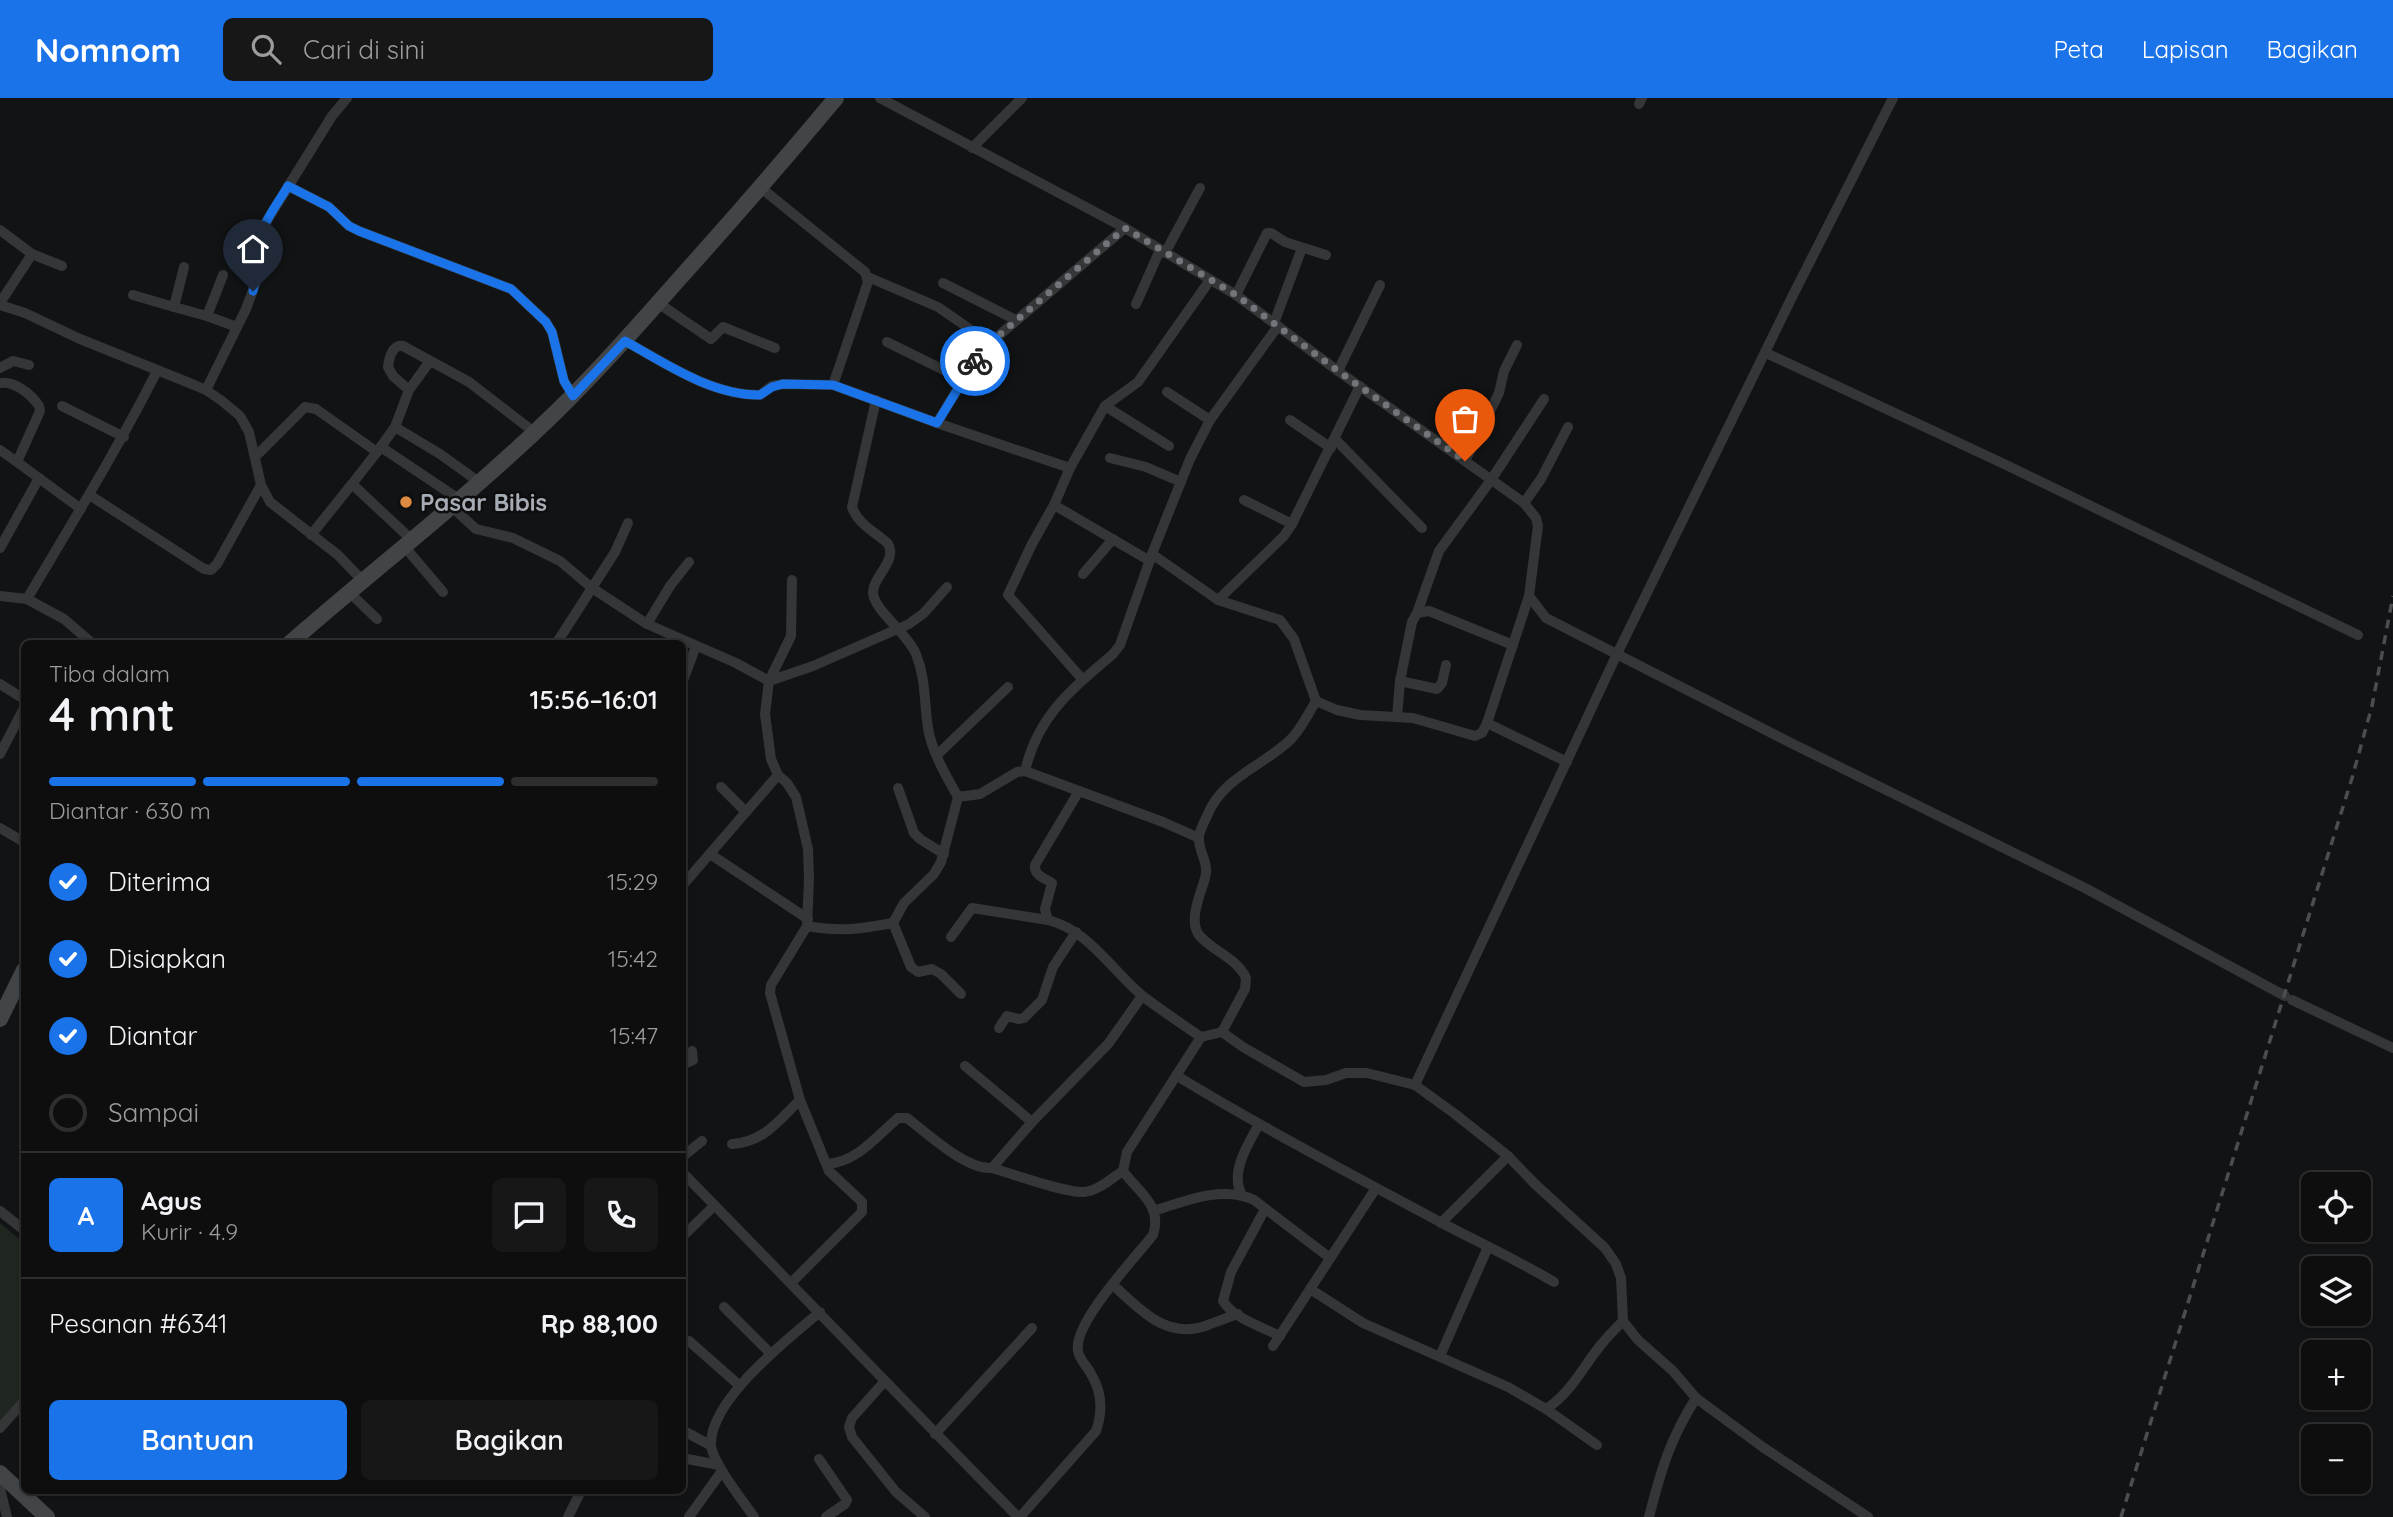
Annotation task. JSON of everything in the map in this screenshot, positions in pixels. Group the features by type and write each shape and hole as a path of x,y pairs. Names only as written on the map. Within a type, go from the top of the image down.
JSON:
{"main road":[{"path":"294,640 456,503 573,396 761,188 836,98"},
{"path":"0,1019 21,976"},
{"path":"1,1481 47,1517"}],"street":[{"path":"206,390 259,274 258,247 263,227 332,116 347,98"},
{"path":"880,98 1125,228 1236,295 1524,503 1536,518 1538,526 1529,596 1482,733 1475,737 1413,718 1360,715 1315,701 1294,639 1280,620 1218,600 1151,557 1054,505"},
{"path":"972,148 1022,98"},
{"path":"1415,1086 1617,654 1893,98"},
{"path":"288,186 329,207 349,226 359,231 511,289 546,322 552,332 564,381 573,396"},
{"path":"761,188 867,276 868,282 833,385"},
{"path":"1136,304 1162,251 1200,188"},
{"path":"937,423 978,355 1125,228"},
{"path":"0,230 32,254 62,266"},
{"path":"1236,295 1267,233 1285,242 1326,255"},
{"path":"1025,771 1031,747 1054,707 1120,645 1181,482 1210,420 1276,324 1302,248"},
{"path":"32,254 0,304 206,390 240,416 249,432 261,485 270,502 338,555 362,580"},
{"path":"174,307 184,267"},
{"path":"207,316 223,275"},
{"path":"867,276 938,307 990,343"},
{"path":"1083,680 1008,595 1070,468 1105,406 1139,382 1210,280"},
{"path":"943,283 1016,320"},
{"path":"1338,371 1380,285"},
{"path":"133,295 237,327"},
{"path":"658,303 711,339 723,327 775,348"},
{"path":"625,341 694,379 753,395 760,395 783,384 833,385 1070,468"},
{"path":"887,342 964,380"},
{"path":"1465,461 1499,393 1504,371 1517,345"},
{"path":"409,390 393,376 388,367 394,348 404,346 477,388 534,432"},
{"path":"1766,353 2002,463 2358,635"},
{"path":"0,368 13,361 29,365"},
{"path":"311,535 395,427 409,390 430,361"},
{"path":"27,599 124,437 157,371"},
{"path":"0,383 7,382 17,386 39,406 40,411 17,462"},
{"path":"1218,600 1284,536 1292,524 1360,386"},
{"path":"1167,392 1210,420"},
{"path":"1397,717 1400,681 1412,622 1436,557 1491,480 1544,398"},
{"path":"710,854 808,922 830,930 856,930 893,923 905,903 934,874 944,854 958,797 944,772 928,730 925,680 915,651 898,627 880,610 873,594 874,584 888,560 888,544 856,518 852,507 876,400"},
{"path":"62,406 124,437"},
{"path":"1105,406 1169,446"},
{"path":"256,456 305,407 316,409 456,503 476,529 483,533 513,538 560,561 592,588 647,624 683,640"},
{"path":"1290,420 1333,444 1422,528"},
{"path":"1524,503 1541,479 1568,426"},
{"path":"395,427 479,482"},
{"path":"0,450 81,509"},
{"path":"1110,458 1146,467 1181,482"},
{"path":"0,548 39,478"},
{"path":"352,484 408,543 443,592"},
{"path":"90,496 204,569 211,569 217,564 261,485"},
{"path":"1244,500 1292,524"},
{"path":"559,640 615,552 628,523"},
{"path":"1083,574 1113,539"},
{"path":"647,624 670,586 689,562"},
{"path":"791,1283 862,1212 862,1202 829,1171 800,1100 770,989 808,922 809,869 802,817 792,790 771,760 765,714 769,681 791,636 792,580"},
{"path":"686,642 769,681 813,666 909,624 924,613 947,587"},
{"path":"349,592 377,619"},
{"path":"0,596 27,599 64,619 88,640"},
{"path":"1529,596 1546,618 2085,888 2289,998 2393,1048"},
{"path":"1417,613 1429,611 1513,645"},
{"path":"686,672 696,646"},
{"path":"1400,681 1437,689 1442,683 1446,665"},
{"path":"0,684 21,697"},
{"path":"937,755 1008,687"},
{"path":"827,1164 841,1163 856,1156 898,1118 903,1117 975,1166 992,1168 1055,1186 1084,1192 1123,1171 1127,1152 1202,1037 1222,1032 1245,989 1247,978 1227,957 1198,934 1195,923 1196,908 1207,873 1199,838 1208,813 1223,790 1240,774 1272,755 1292,739 1315,701"},
{"path":"0,754 21,714"},
{"path":"1487,723 1567,762"},
{"path":"958,797 980,794 1017,772 1025,771 1199,838"},
{"path":"686,881 779,775"},
{"path":"721,787 746,812"},
{"path":"898,788 914,833 944,854"},
{"path":"1048,920 1045,909 1052,883 1036,874 1035,865 1079,791"},
{"path":"0,828 21,840"},
{"path":"951,937 972,908 1061,923 1076,932 1142,996 1202,1037"},
{"path":"893,923 911,967 918,972 932,969 961,994"},
{"path":"999,1028 1007,1016 1024,1018 1042,1000 1053,967 1076,932"},
{"path":"992,1168 1032,1122 1108,1044 1142,996"},
{"path":"1222,1032 1304,1082 1326,1080 1346,1073 1367,1073 1415,1086 1508,1156 1605,1248 1616,1264 1621,1278 1623,1321 1638,1340 1673,1371 1696,1398 1764,1448 1868,1517"},
{"path":"686,1063 693,1060 692,1051"},
{"path":"965,1066 1032,1122"},
{"path":"1177,1076 1376,1188 1554,1282"},
{"path":"732,1144 745,1143 765,1134 800,1100"},
{"path":"1259,1124 1244,1152 1237,1180 1241,1193 1330,1258"},
{"path":"686,1154 702,1141"},
{"path":"1441,1223 1508,1156"},
{"path":"686,1176 820,1312 884,1382 1019,1517 1096,1431 1100,1418 1101,1403 1097,1385 1079,1356 1078,1340 1086,1319 1153,1235 1157,1224 1148,1197 1123,1171"},
{"path":"1265,1209 1231,1272 1223,1295 1225,1305 1277,1341 1376,1188"},
{"path":"1154,1211 1189,1200 1241,1193"},
{"path":"686,1233 714,1206"},
{"path":"0,1211 21,1228"},
{"path":"1440,1356 1488,1247"},
{"path":"1113,1285 1148,1317 1169,1327 1200,1328 1238,1314"},
{"path":"1310,1289 1363,1322 1508,1387 1546,1409 1597,1445"},
{"path":"724,1307 771,1353"},
{"path":"710,1445 722,1411 740,1386 771,1353 820,1312"},
{"path":"1546,1409 1565,1393 1601,1344 1623,1321"},
{"path":"935,1434 1032,1328"},
{"path":"689,1341 740,1386"},
{"path":"884,1382 852,1418 849,1427 852,1437 896,1492 925,1517"},
{"path":"1649,1517 1659,1475 1677,1428 1696,1398"},
{"path":"0,1428 21,1404"},
{"path":"686,1432 710,1445 721,1468 754,1517"},
{"path":"686,1459 721,1468"},
{"path":"819,1459 847,1500 826,1517"},
{"path":"689,1517 721,1468"},
{"path":"1,1481 7,1517"},
{"path":"568,1517 580,1494"}],"shaded area":[{"path":"0,1223 21,1240 21,1397 0,1421"}],"railway":[{"path":"2121,1517 2352,778 2372,706 2393,596"}],"way so far":[{"path":"975,361 990,343 1125,228 1236,295 1465,461"}],"place":[{"name":"Pasar Bibis","path":"406,502"}],"route":[{"path":"253,291 259,274 258,247 263,227 288,186 329,207 349,226 359,231 511,289 546,322 552,332 566,388 573,396 625,341 694,379 726,389 760,395 783,384 833,385 937,423 975,361"}]}
